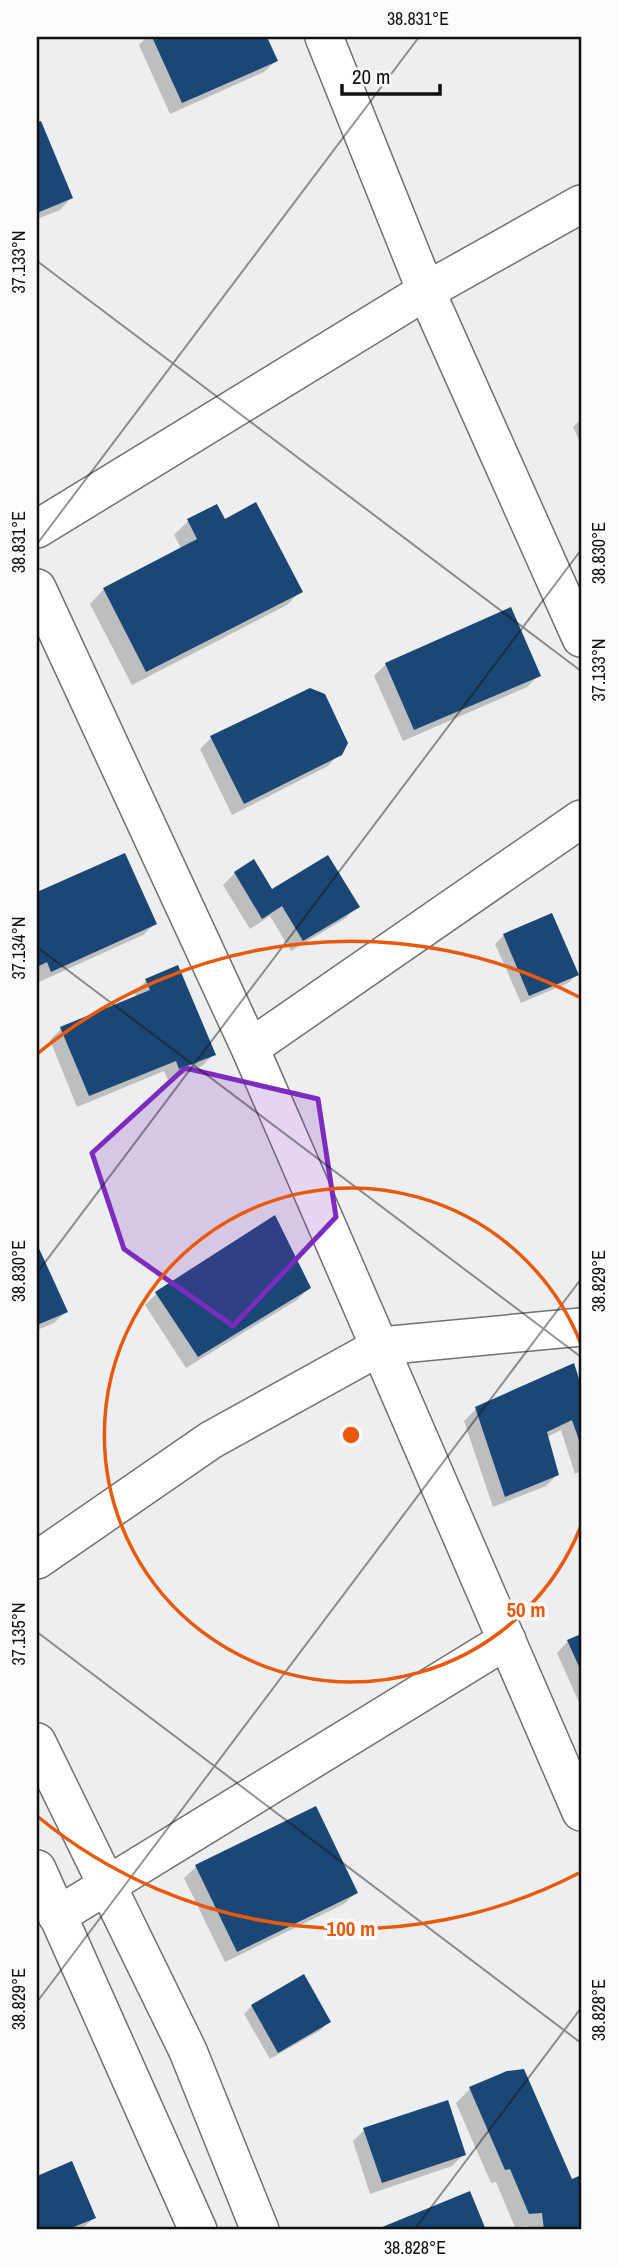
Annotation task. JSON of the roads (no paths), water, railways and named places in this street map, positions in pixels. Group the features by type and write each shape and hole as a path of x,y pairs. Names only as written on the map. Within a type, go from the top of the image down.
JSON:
{"street":[{"path":"324,37 426,291 581,638"},
{"path":"37,529 426,291 581,204"},
{"path":"37,588 250,1048 581,1812"},
{"path":"250,1048 581,819"},
{"path":"37,1560 211,1440 381,1346 581,1327"},
{"path":"57,1916 507,1640"},
{"path":"37,1742 188,2051 260,2230"},
{"path":"37,1869 198,2230"}]}
